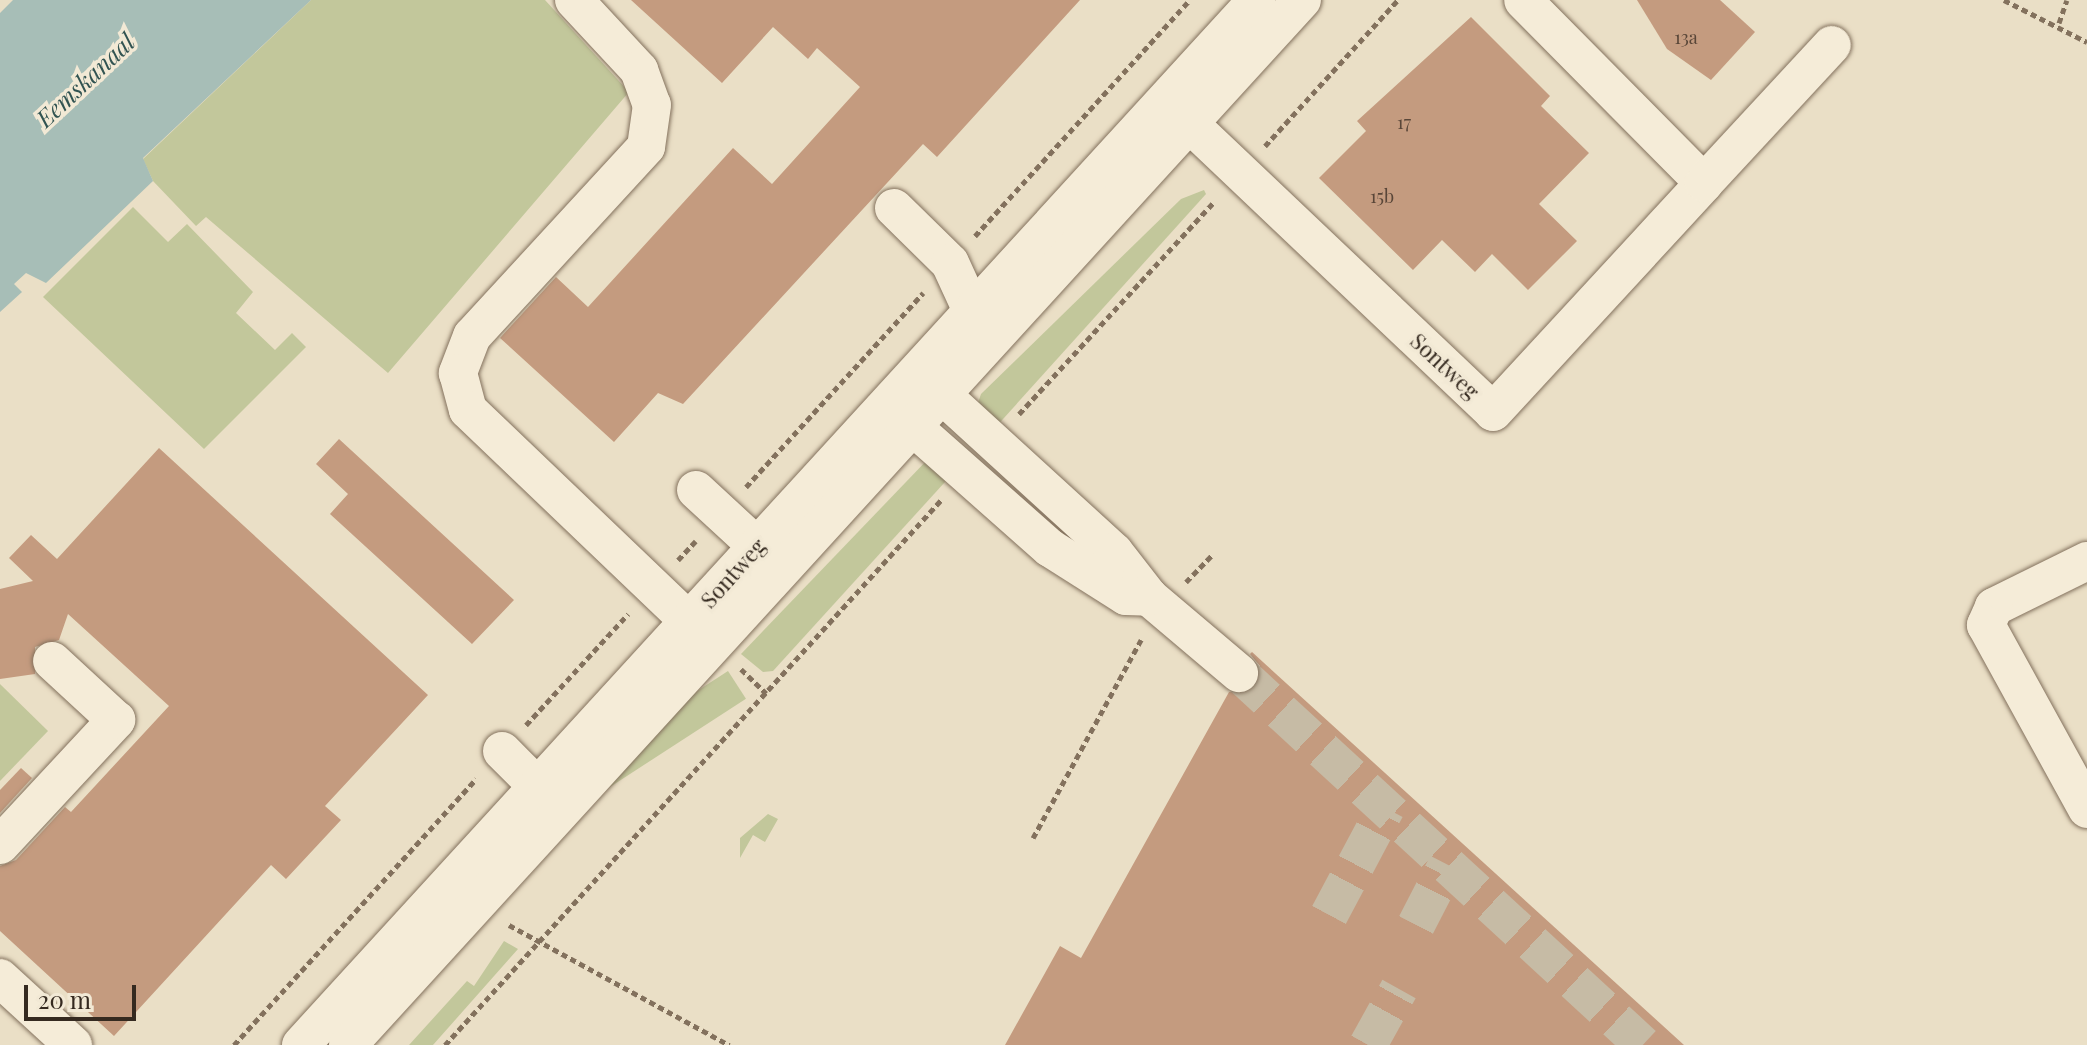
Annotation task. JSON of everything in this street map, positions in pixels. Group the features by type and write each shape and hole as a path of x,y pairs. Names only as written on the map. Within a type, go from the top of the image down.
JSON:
{"street":[{"path":"574,0 639,70 652,105 646,147 472,336 458,373 468,410 701,633"},
{"path":"1523,0 1704,183"},
{"name":"Sontweg","path":"301,1045 549,798 701,633 769,558 901,389 1005,275 1177,112 1276,5"},
{"name":"Sontweg","path":"1177,112 1493,412 1832,45"},
{"name":"Sontweg","path":"769,558 912,426 1043,283 1177,112"},
{"path":"894,208 950,263 972,311"},
{"path":"950,263 1043,283"},
{"path":"1156,602 1126,596 1050,548 912,426 901,389 941,394 1114,552 1156,602 1239,673"},
{"path":"696,490 769,558"},
{"path":"2087,561 1994,607 1986,625 2087,809"},
{"path":"0,845 116,720 52,661"},
{"path":"502,751 549,798"},
{"name":"Sontweg","path":"348,1045 549,798"},
{"path":"0,978 73,1045"}],"path":[{"path":"993,442 1398,0"},
{"path":"2004,0 2059,23 2087,42"},
{"path":"2059,23 2067,0"},
{"path":"445,1045 967,472"},
{"path":"1033,838 1156,602 1213,554"},
{"path":"234,1045 652,588"},
{"path":"509,925 729,1045"}],"green space":[{"path":"311,0 545,0 629,92 388,373 206,217 196,226 153,181 143,159"},
{"path":"1204,190 1206,194 994,429 977,406 981,394 1181,199"},
{"path":"133,207 168,242 187,224 253,292 236,313 275,350 292,333 306,347 204,449 43,297"},
{"path":"929,458 955,471 773,671 763,672 741,654"},
{"path":"728,671 746,699 477,874 459,846"},
{"path":"0,684 48,731 0,781"},
{"path":"768,814 778,819 765,842 753,835 740,858 740,838"},
{"path":"504,941 518,949 433,1045 409,1045 467,981 474,986"}],"water":[{"name":"Eemskanaal","path":"13,0 311,0 143,158 153,181 46,283 26,273 14,284 22,292 0,312 0,13"}],"building":[{"path":"631,0 1080,0 937,157 923,144 683,404 658,393 614,442 500,338 556,277 588,307 733,148 772,184 860,87 817,48 808,59 773,27 722,83"},
{"path":"1637,0 1720,0 1755,32 1711,80 1667,49"},
{"path":"1471,17 1550,96 1541,106 1589,153 1539,204 1577,241 1528,290 1492,254 1475,272 1442,240 1413,270 1319,178 1366,131 1357,121"},
{"path":"339,439 514,600 472,644 330,514 348,494 316,464"},
{"path":"159,448 428,695 325,806 341,820 286,879 271,865 114,1036 0,931 0,866 16,860 65,807 71,812 169,706 68,614 59,640 35,647 35,674 0,679 0,589 33,581 9,558 31,535 57,559"},
{"path":"1252,652 1684,1045 1005,1045 1060,946 1081,958 1229,692 1256,687 1260,666 1250,654"},
{"path":"21,768 32,778 0,813 0,790"}],"tunnel":[{"path":"1239,673 1643,1045"},
{"path":"1329,915 1386,808"},
{"path":"1416,925 1447,865"},
{"path":"1368,1045 1399,989"}]}
